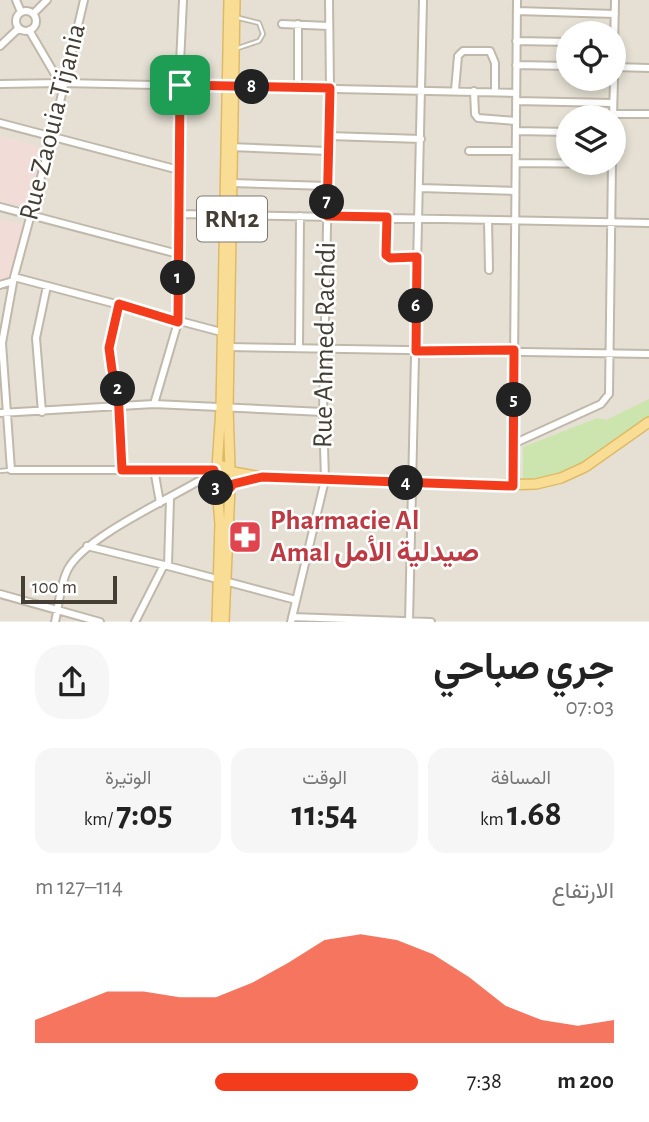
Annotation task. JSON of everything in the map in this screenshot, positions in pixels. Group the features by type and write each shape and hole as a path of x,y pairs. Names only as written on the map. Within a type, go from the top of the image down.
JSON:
{"main road":[{"name":"RN12","path":"229,0 232,18"},
{"name":"RN12","path":"231,470 224,438 228,147 232,18 235,0"},
{"name":"RN12","path":"228,147 232,183 228,216"},
{"path":"223,524 214,470 223,466 262,477 513,486 549,481 573,474 649,422"},
{"name":"RN12","path":"214,470 224,438"},
{"path":"217,621 223,524 232,486 231,470"},
{"path":"215,486 226,490 262,477"},
{"path":"221,581 224,621"}],"street":[{"path":"16,0 21,12"},
{"path":"33,14 47,0"},
{"name":"Rue Zaouia Tijania","path":"11,470 4,412 1,343 14,279 84,0"},
{"path":"154,404 178,322 178,170 183,0"},
{"name":"Rue Ahmed Rachdi","path":"291,619 325,480 323,412 330,88 329,0"},
{"path":"409,621 423,0"},
{"path":"513,486 517,0"},
{"path":"615,0 615,21"},
{"path":"517,11 615,13"},
{"path":"19,28 16,18 21,12 33,14"},
{"path":"29,30 35,24 33,14"},
{"path":"282,24 329,26"},
{"path":"298,24 298,87"},
{"path":"19,28 29,30 62,83"},
{"path":"0,46 19,28"},
{"path":"516,41 556,42"},
{"path":"455,90 458,56 463,51 485,50 491,51 495,58 495,92"},
{"path":"516,65 556,66"},
{"path":"626,67 649,68"},
{"path":"0,84 421,89 516,93"},
{"path":"474,91 476,117 516,121"},
{"path":"516,101 613,103 614,91"},
{"path":"626,115 649,114"},
{"path":"0,123 178,170"},
{"path":"516,131 556,132"},
{"path":"329,136 421,139"},
{"path":"228,147 328,151"},
{"path":"469,151 516,151"},
{"path":"516,163 556,163"},
{"path":"513,444 605,401 609,394 612,175"},
{"path":"232,183 328,186"},
{"path":"420,188 515,191"},
{"path":"0,207 178,254"},
{"path":"178,214 649,223"},
{"path":"299,348 300,216"},
{"path":"387,217 386,255 390,258 417,257"},
{"path":"488,219 489,270"},
{"path":"0,285 14,279 47,286 226,333"},
{"path":"42,412 36,338 47,286"},
{"path":"119,304 109,348 120,405 122,470"},
{"path":"226,347 649,354"},
{"path":"4,412 154,404 323,412"},
{"path":"153,469 160,503"},
{"path":"11,470 214,470"},
{"path":"55,621 67,571 87,546 195,485 214,470"},
{"path":"195,485 215,486"},
{"path":"135,621 166,565 170,498"},
{"path":"87,546 296,600"},
{"path":"0,594 100,621"},
{"path":"291,619 431,621"}],"lane":[{"path":"231,50 259,41 263,34 261,25 256,20 232,18"},
{"path":"0,471 11,470"}],"shaded area":[{"path":"0,0 649,0 649,621 0,621"},
{"path":"0,136 45,148 30,208 0,201"},
{"path":"0,219 26,226 11,279 0,283"}],"green space":[{"path":"649,399 649,420 574,471 546,479 523,480 523,447 597,418 606,420"}],"place":[{"name":"Pharmacie Al Amal صيدلية الأمل","path":"245,537"}],"route":[{"path":"180,85 330,88 327,216 387,217 386,255 390,258 417,257 416,351 514,350 513,486 262,477 221,490 211,479 214,470 122,470 120,405 109,360 111,333 119,304 178,322 180,85"}]}
